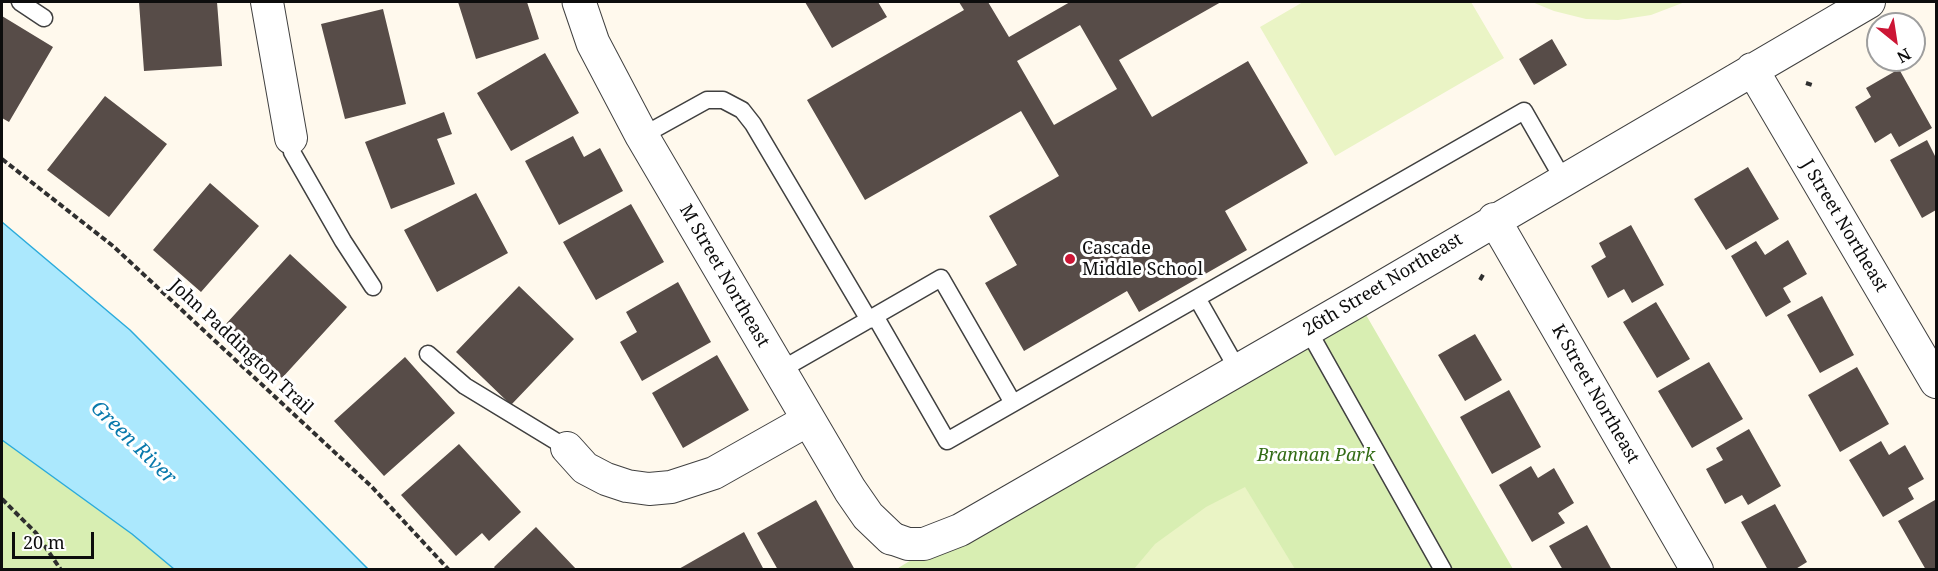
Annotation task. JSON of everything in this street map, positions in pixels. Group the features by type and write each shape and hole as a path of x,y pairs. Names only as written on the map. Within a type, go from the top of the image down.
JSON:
{"street":[{"path":"267,2 291,138"},
{"name":"M Street Northeast","path":"579,2 593,44 642,136 862,508 891,538"},
{"name":"26th Street Northeast","path":"891,538 916,544 950,536 1869,2"},
{"name":"J Street Northeast","path":"1752,69 1936,382"},
{"name":"K Street Northeast","path":"1494,219 1696,570"},
{"path":"567,448 585,468 606,479 627,486 649,489 670,487 714,473 808,420"}],"lane":[{"path":"20,2 44,18"},
{"path":"642,136 707,100 723,100 742,110 753,124 947,441 1524,111 1563,179"},
{"path":"291,138 292,152 343,241 373,287"},
{"path":"779,371 941,278 1013,404"},
{"path":"1197,298 1238,370"},
{"path":"1308,330 1443,570"},
{"path":"428,354 465,386 567,448"}],"path":[{"path":"1806,83 1812,85"},
{"name":"John Paddington Trail","path":"2,159 113,246 372,487 449,570"},
{"path":"1480,280 1484,273"},
{"path":"2,499 36,533 61,570"}],"green space":[{"path":"1303,2 1471,2 1504,58 1335,156 1260,27"},
{"path":"1532,2 1685,2 1651,15 1618,20 1586,19 1554,11"},
{"name":"Brannan Park","path":"1358,301 1513,569 895,570 960,530"},
{"path":"2,440 132,534 174,569 2,569"},
{"path":"1245,487 1295,569 1134,569 1155,544 1206,507"}],"water":[{"name":"Green River","path":"2,222 130,330 368,569 174,569 132,534 2,440"}],"building":[{"path":"139,2 217,2 222,66 144,71"},
{"path":"458,2 527,2 539,39 476,59"},
{"path":"805,2 878,2 887,17 832,48"},
{"path":"959,2 988,2 1009,37 1070,2 1221,2 1119,60 1152,117 1248,61 1308,163 1225,211 1247,250 1139,312 1127,291 1024,351 985,283 1017,265 989,216 1059,176 1021,111 865,200 807,100 964,10","holes":["1080,25 1117,89 1054,125 1017,61"]},
{"path":"383,9 406,104 345,119 321,24"},
{"path":"2,16 53,47 9,122 2,118"},
{"path":"1552,39 1567,65 1534,85 1519,59"},
{"path":"545,53 579,113 511,151 477,93"},
{"path":"1894,72 1901,72 1932,128 1899,147 1891,133 1875,143 1855,107 1871,97 1866,88"},
{"path":"105,96 167,144 109,217 47,170"},
{"path":"444,112 452,134 437,139 455,184 391,209 365,142"},
{"path":"573,136 584,157 600,148 623,191 559,225 525,161"},
{"path":"1927,140 1936,158 1936,210 1922,218 1890,160"},
{"path":"1748,167 1779,219 1726,250 1694,199"},
{"path":"210,183 259,226 201,292 153,250"},
{"path":"476,193 508,253 437,292 404,230"},
{"path":"631,204 664,262 596,300 563,242"},
{"path":"1631,225 1664,285 1632,303 1624,289 1608,298 1591,266 1606,257 1599,243"},
{"path":"1788,240 1807,274 1783,288 1791,302 1766,317 1731,256 1756,241 1765,255"},
{"path":"290,254 347,307 282,378 225,325"},
{"path":"678,282 711,342 642,381 620,342 637,332 626,312"},
{"path":"519,286 574,339 511,405 456,352"},
{"path":"1822,296 1854,355 1820,373 1787,315"},
{"path":"1656,302 1690,359 1657,378 1623,322"},
{"path":"1475,334 1502,380 1465,401 1438,355"},
{"path":"717,355 749,410 683,448 652,393"},
{"path":"405,357 455,413 384,476 334,421"},
{"path":"1709,362 1743,419 1692,448 1658,391"},
{"path":"1857,367 1889,424 1840,452 1808,395"},
{"path":"1509,390 1541,447 1492,474 1460,417"},
{"path":"1749,429 1781,486 1748,505 1742,495 1725,504 1706,469 1723,460 1716,448"},
{"path":"1881,441 1889,455 1905,445 1924,479 1908,488 1914,499 1883,517 1849,460"},
{"path":"459,444 521,512 489,541 482,533 456,556 401,495"},
{"path":"1531,466 1538,478 1554,468 1574,503 1558,513 1565,523 1532,542 1499,485"},
{"path":"816,500 855,570 778,570 757,533"},
{"path":"1935,500 1936,570 1926,570 1898,521"},
{"path":"1775,504 1807,562 1794,570 1768,570 1741,522"},
{"path":"1587,525 1612,570 1563,570 1549,546"},
{"path":"536,527 577,570 496,570 494,567"},
{"path":"744,532 764,570 677,570"}],"place":[{"name":"Cascade Middle School","path":"1070,259"}]}
